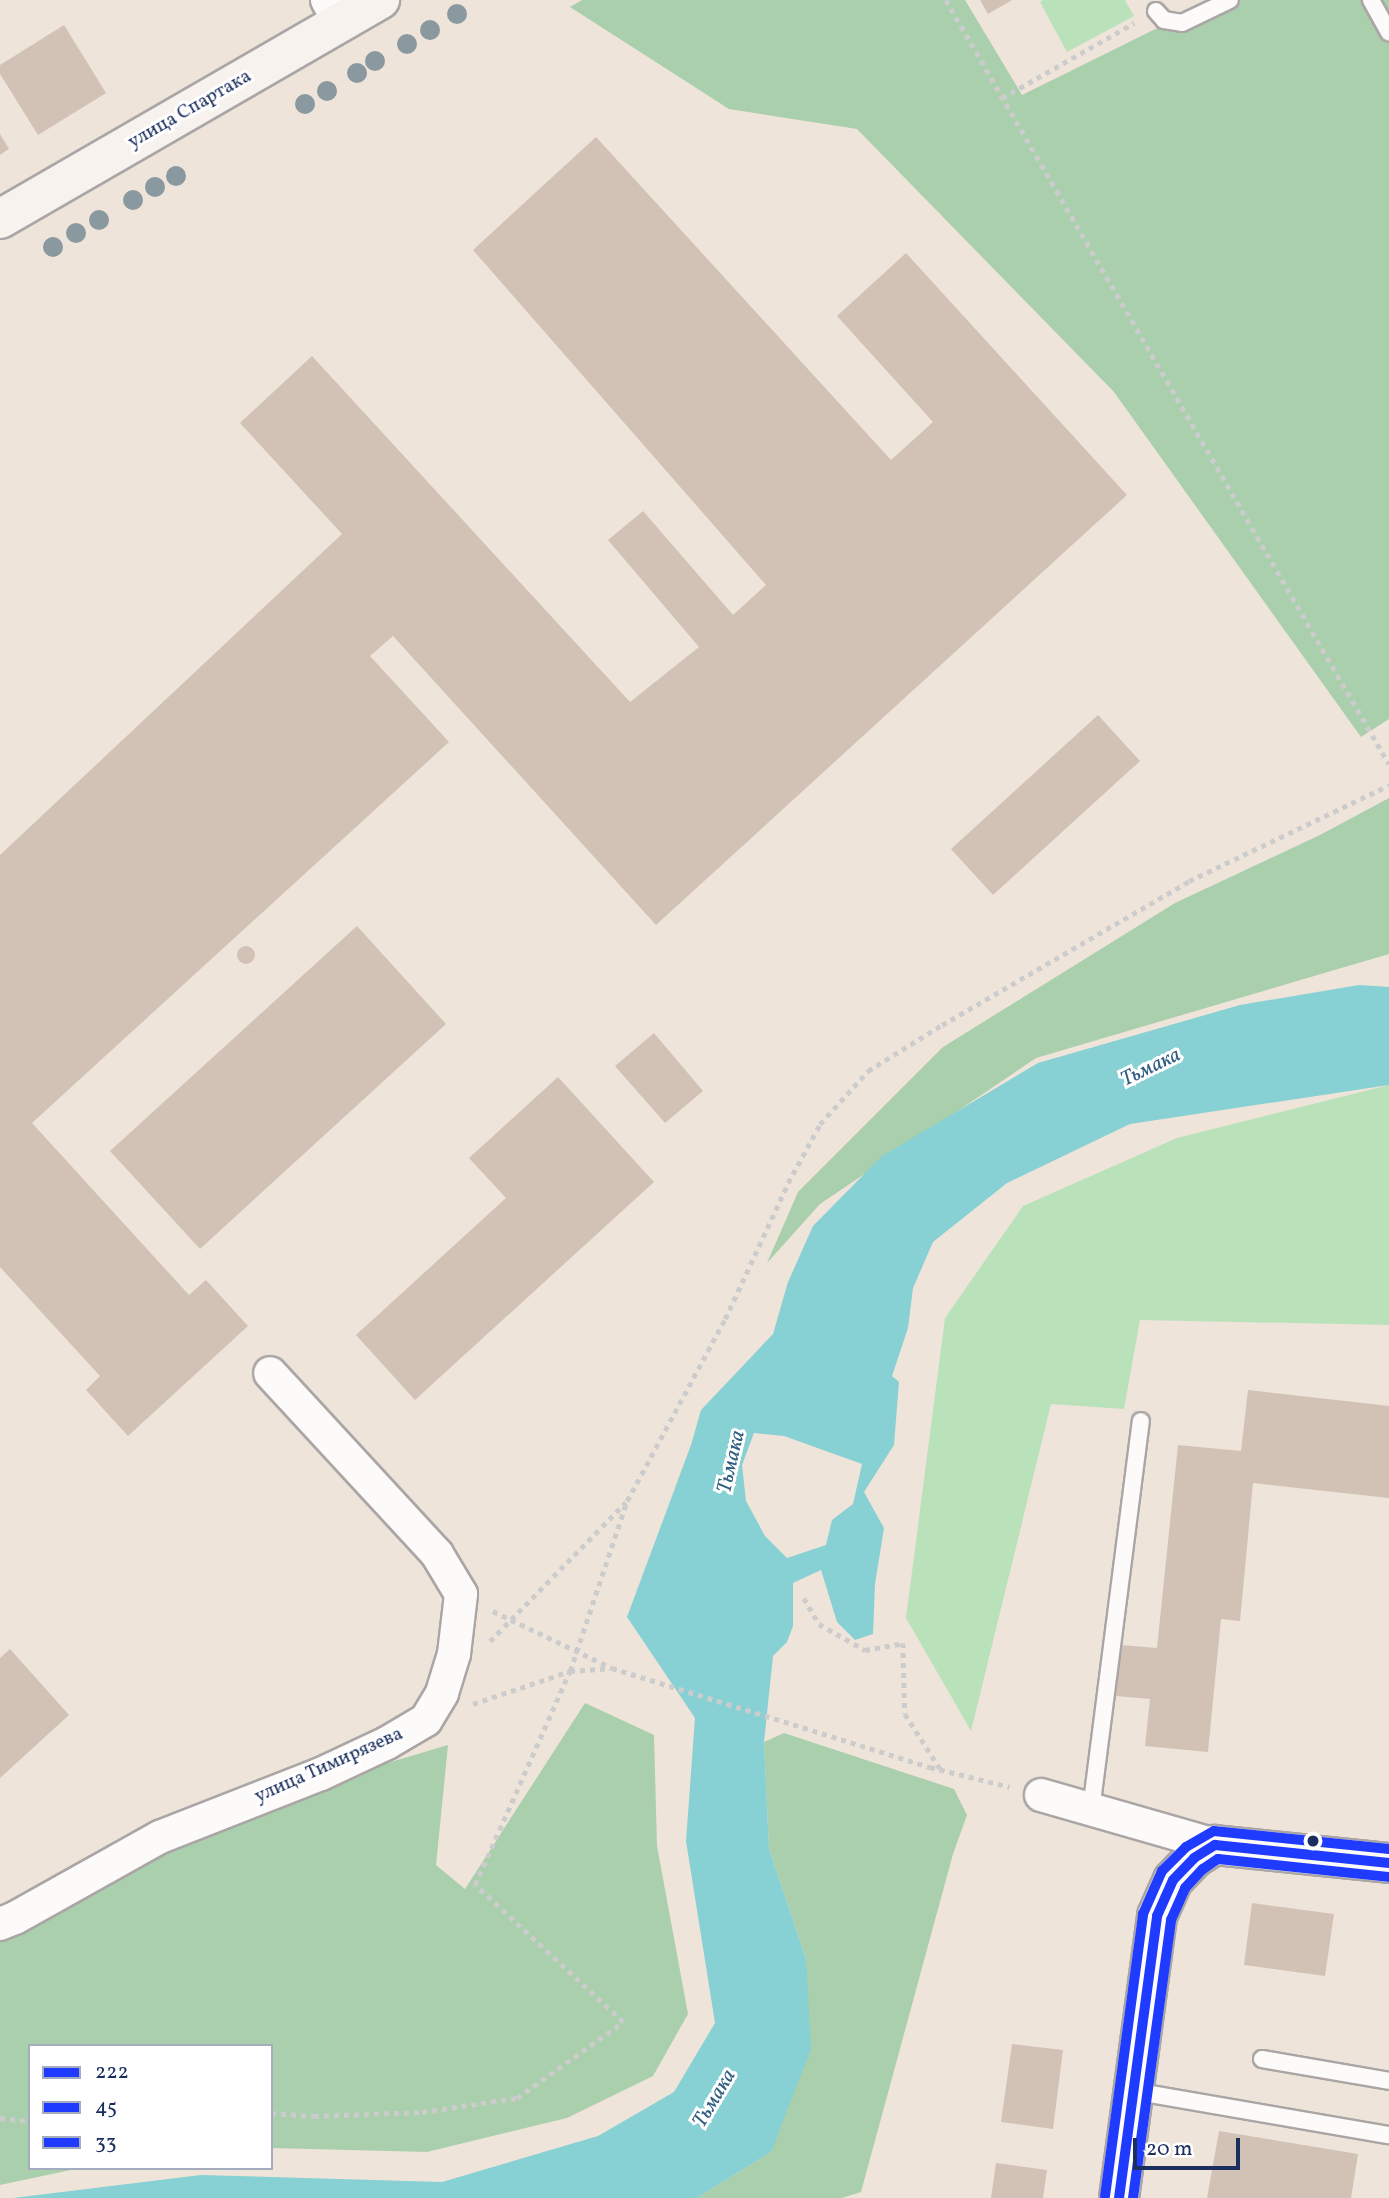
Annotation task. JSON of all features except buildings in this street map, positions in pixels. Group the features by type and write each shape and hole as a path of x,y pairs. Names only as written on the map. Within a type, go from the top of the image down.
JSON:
{"main road":[{"name":"улица Спартака","path":"0,219 333,11 380,0"}],"street":[{"path":"270,1373 437,1554 461,1594"},
{"name":"улица Тимирязева","path":"0,1924 15,1919 160,1837 321,1774 387,1743 426,1720 442,1693 454,1654 461,1594"},
{"path":"1041,1795 1208,1849 1389,1864"},
{"path":"1119,2198 1159,1908 1173,1880 1208,1849"}],"lane":[{"path":"1156,11 1164,20 1182,23 1230,0"},
{"path":"1371,0 1389,32"},
{"path":"1091,1810 1141,1421"},
{"path":"1262,2059 1389,2081"},
{"path":"1133,2091 1389,2135"}],"path":[{"path":"946,0 1389,764"},
{"path":"1002,97 1156,11"},
{"path":"273,2113 314,2116 422,2112 517,2098 623,2022 475,1885 570,1671 627,1501 725,1319 788,1183 820,1124 868,1071 1189,881 1389,785"},
{"path":"485,1647 627,1501"},
{"path":"461,1594 576,1653 612,1668 930,1767 1041,1795"},
{"path":"804,1598 819,1624 865,1650 903,1643 905,1714 941,1770"},
{"path":"426,1720 570,1671 612,1668"},
{"path":"0,2118 28,2121"}],"green space":[{"path":"582,0 965,0 1022,95 1214,0 1389,0 1389,719 1361,737 1114,392 857,129 729,109 570,7"},
{"path":"1125,0 1134,16 1067,52 1040,2"},
{"path":"1389,798 1389,954 1036,1058 820,1204 767,1263 798,1192 943,1047 1175,903 1320,835"},
{"path":"1389,1085 1389,1325 1140,1320 1124,1409 1051,1404 971,1731 906,1618 945,1318 1023,1206 1177,1138"},
{"path":"585,1703 654,1735 657,1846 688,2014 653,2076 567,2118 427,2152 273,2148 273,2044 28,2044 28,2170 71,2170 0,2185 0,1913 330,1780 448,1745 436,1865 465,1889"},
{"path":"784,1733 954,1789 967,1815 953,1854 861,2192 842,2198 697,2198 771,2152 806,1959 769,1849 764,1742"}],"water":[{"name":"Тьмака","path":"1359,985 1389,987 1389,1085 1130,1124 1007,1183 933,1242 913,1288 908,1328 892,1376 899,1382 894,1445 864,1492 884,1528 875,1584 873,1634 855,1640 837,1622 821,1570 793,1583 793,1626 787,1642 773,1656 764,1742 769,1849 806,1959 811,2049 771,2152 697,2198 13,2198 201,2175 442,2182 598,2136 674,2092 715,2023 686,1841 695,1718 627,1617 691,1445 701,1410 773,1334 788,1282 813,1226 882,1156 1038,1063 1240,1005","holes":["754,1433 784,1436 862,1464 853,1504 832,1520 826,1545 787,1558 765,1536 746,1501 742,1465"]}],"transit line":[{"name":"33","path":"1105,2196 1143,1914 1162,1871 1186,1847 1214,1831 1389,1849"},
{"name":"222","path":"1119,2198 1157,1916 1173,1880 1194,1858 1215,1845 1389,1863"},
{"name":"45","path":"1133,2198 1171,1920 1185,1888 1203,1869 1218,1859 1388,1877"}]}
